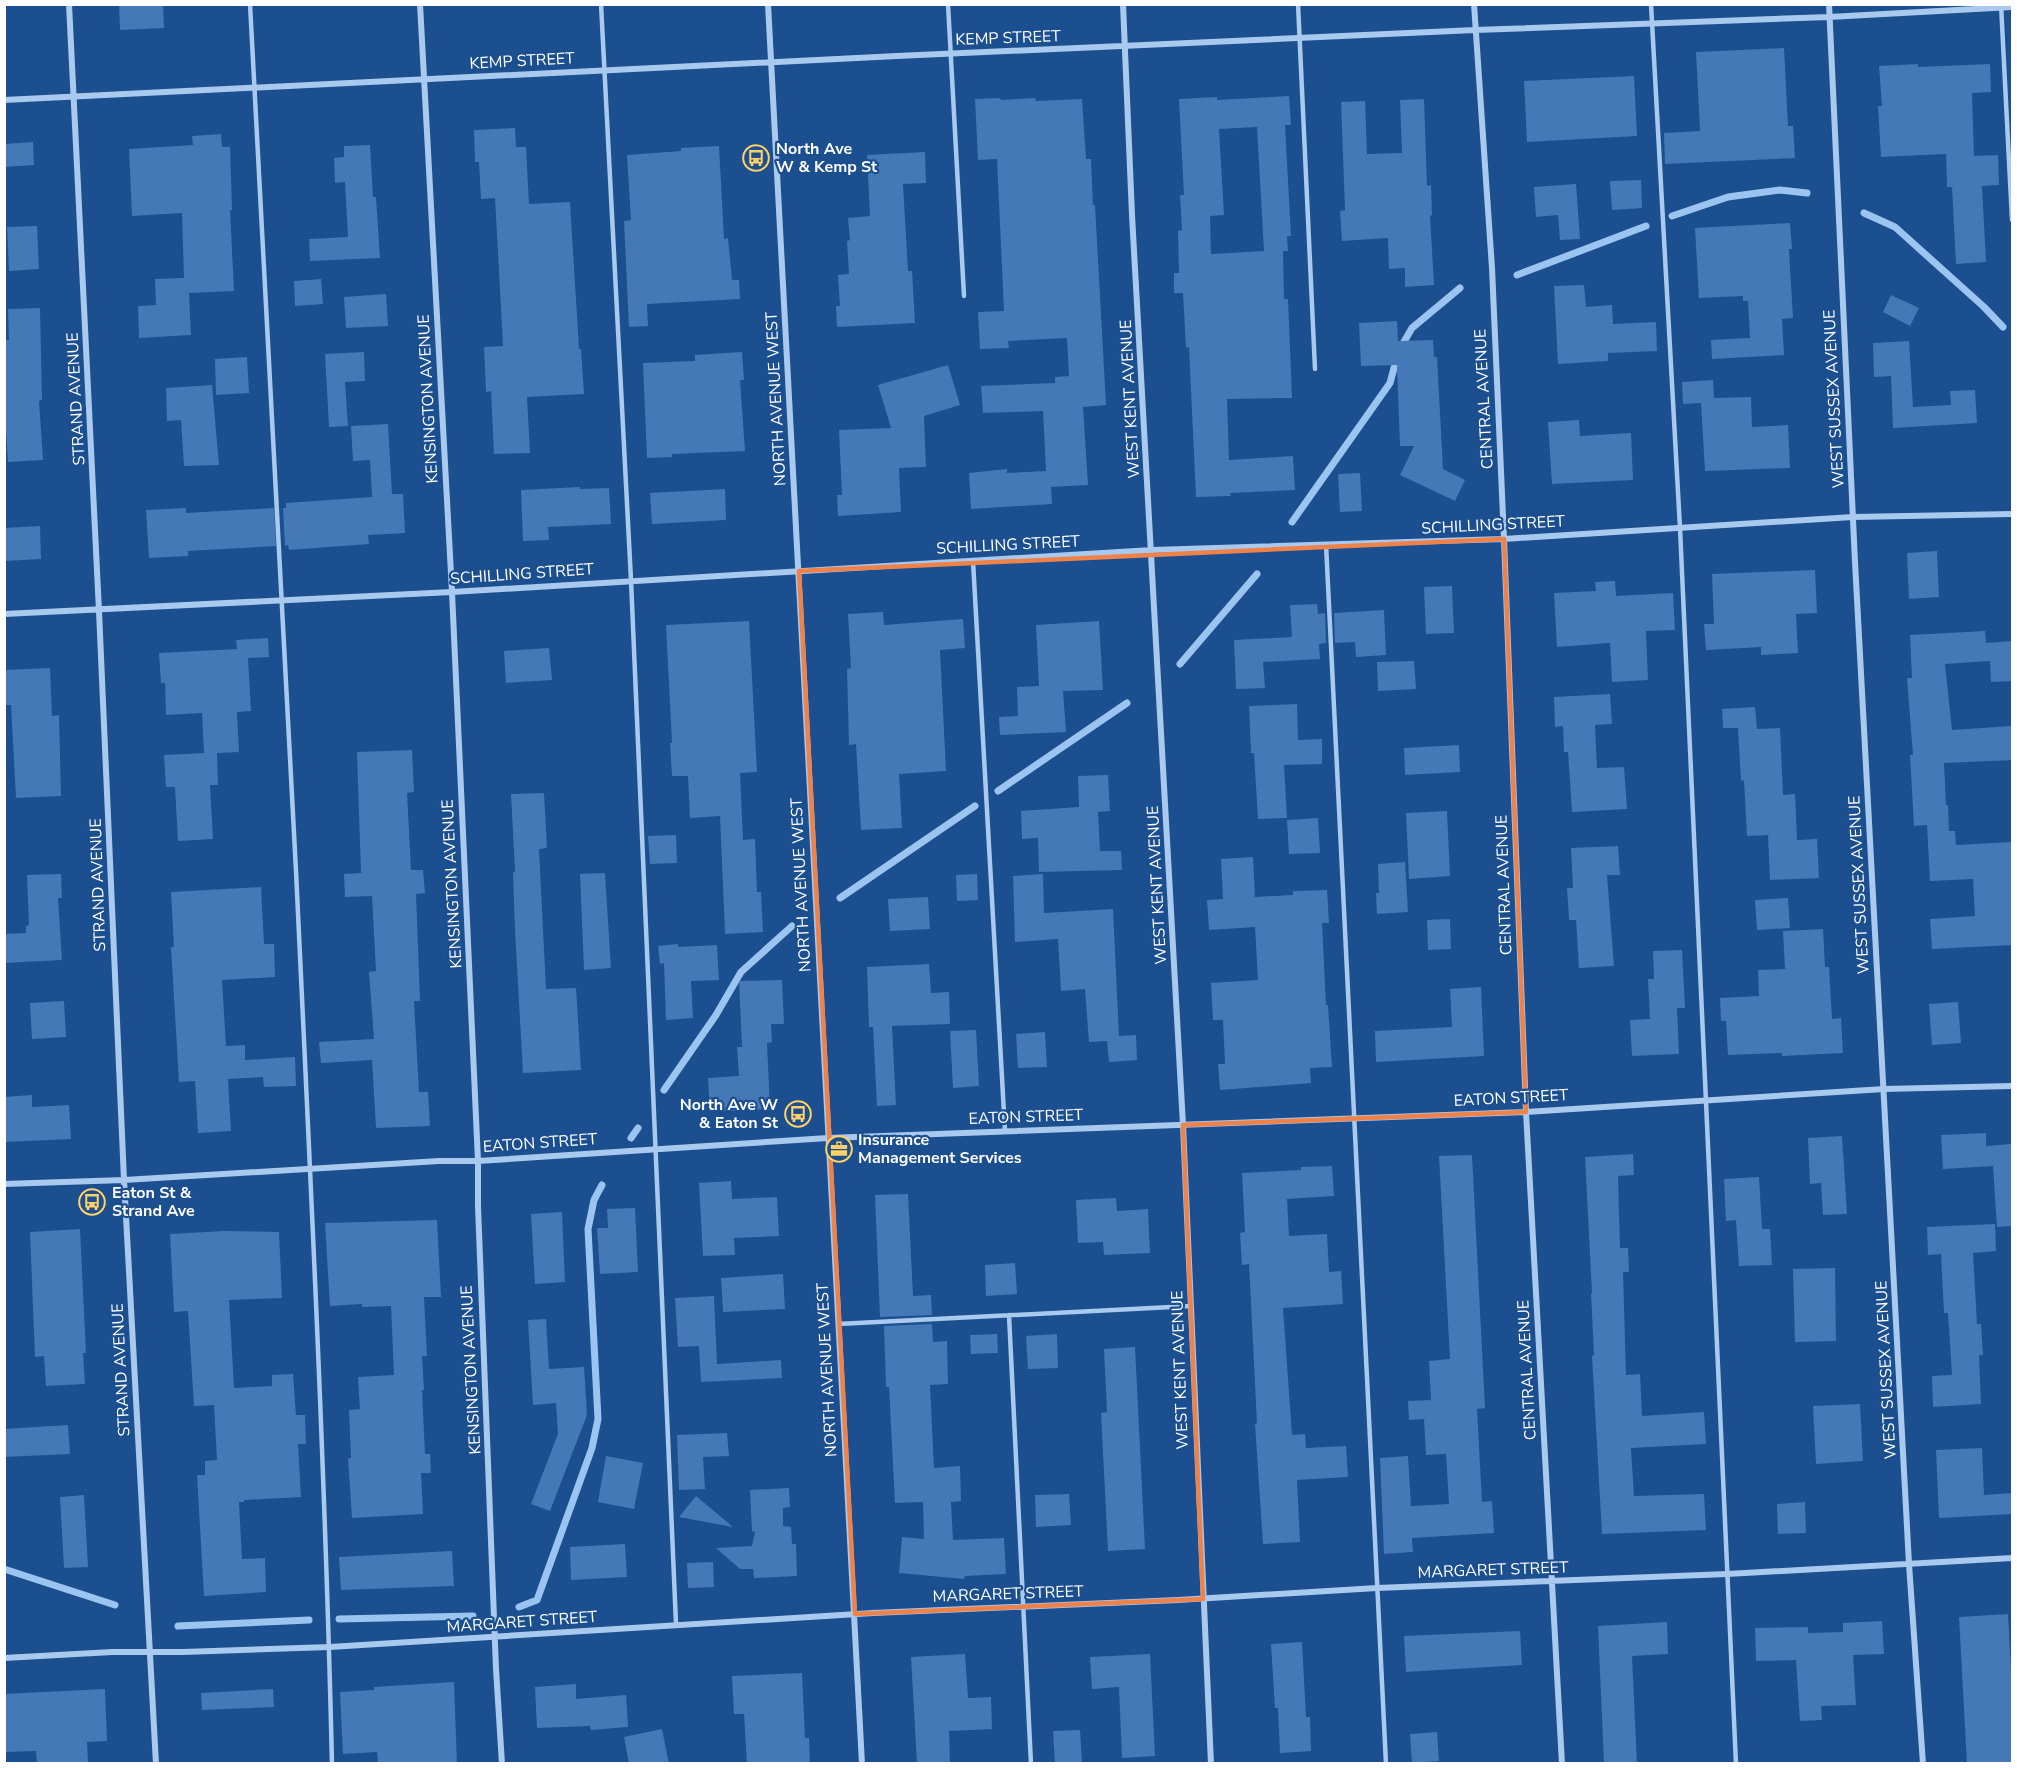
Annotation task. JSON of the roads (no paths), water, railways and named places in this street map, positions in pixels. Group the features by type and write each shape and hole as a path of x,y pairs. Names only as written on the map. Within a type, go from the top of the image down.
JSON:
{"street":[{"name":"STRAND AVENUE","path":"69,4 124,1180 156,1764"},
{"name":"KENSINGTON AVENUE","path":"420,4 452,592 502,1764"},
{"name":"NORTH AVENUE WEST","path":"768,4 862,1764"},
{"name":"WEST KENT AVENUE","path":"1123,4 1132,215 1183,1125 1211,1764"},
{"name":"CENTRAL AVENUE","path":"1474,4 1492,268 1526,1112 1562,1764"},
{"name":"WEST SUSSEX AVENUE","path":"1829,4 1853,517 1923,1764"},
{"name":"KEMP STREET","path":"4,100 951,54 1475,30 1829,17 2013,7"},
{"name":"SCHILLING STREET","path":"4,614 452,592 1152,550 1504,539 1853,517 2013,514"},
{"name":"EATON STREET","path":"4,1184 124,1180 439,1161 478,1161 828,1138 1526,1112 1884,1089 2013,1086"},
{"name":"MARGARET STREET","path":"4,1658 150,1651 330,1647 855,1614 1023,1608 1377,1588 1727,1575 2013,1558"}],"lane":[{"path":"250,4 283,600 310,1168 330,1647 332,1764"},
{"path":"601,4 631,580 676,1624"},
{"path":"948,4 964,296"},
{"path":"1298,4 1316,369"},
{"path":"1651,4 1680,528 1736,1764"},
{"path":"2001,6 2013,220"},
{"path":"1326,544 1386,1764"},
{"path":"974,561 1005,1131"},
{"path":"838,1324 1191,1306"},
{"path":"1009,1315 1031,1764"}],"waterway":[{"path":"1672,216 1728,197 1780,190 1807,193"},
{"path":"1864,213 1895,227 2003,327"},
{"path":"1517,275 1646,226"},
{"path":"1401,347 1412,328 1460,288"},
{"path":"1292,522 1390,383 1397,357"},
{"path":"1180,664 1257,574"},
{"path":"998,791 1127,703"},
{"path":"840,898 975,806"},
{"path":"664,1090 716,1015 741,972 792,926"},
{"path":"631,1138 638,1128"},
{"path":"519,1607 537,1600 592,1448 598,1419 588,1229 594,1200 602,1185"},
{"path":"4,1569 115,1605"},
{"path":"339,1619 473,1616"},
{"path":"178,1626 309,1620"}],"place":[{"name":"North Ave W & Kemp St","path":"756,158"},
{"name":"North Ave W & Eaton St","path":"798,1114"},
{"name":"Insurance Management Services","path":"839,1149"},
{"name":"Eaton St & Strand Ave","path":"92,1202"}]}
